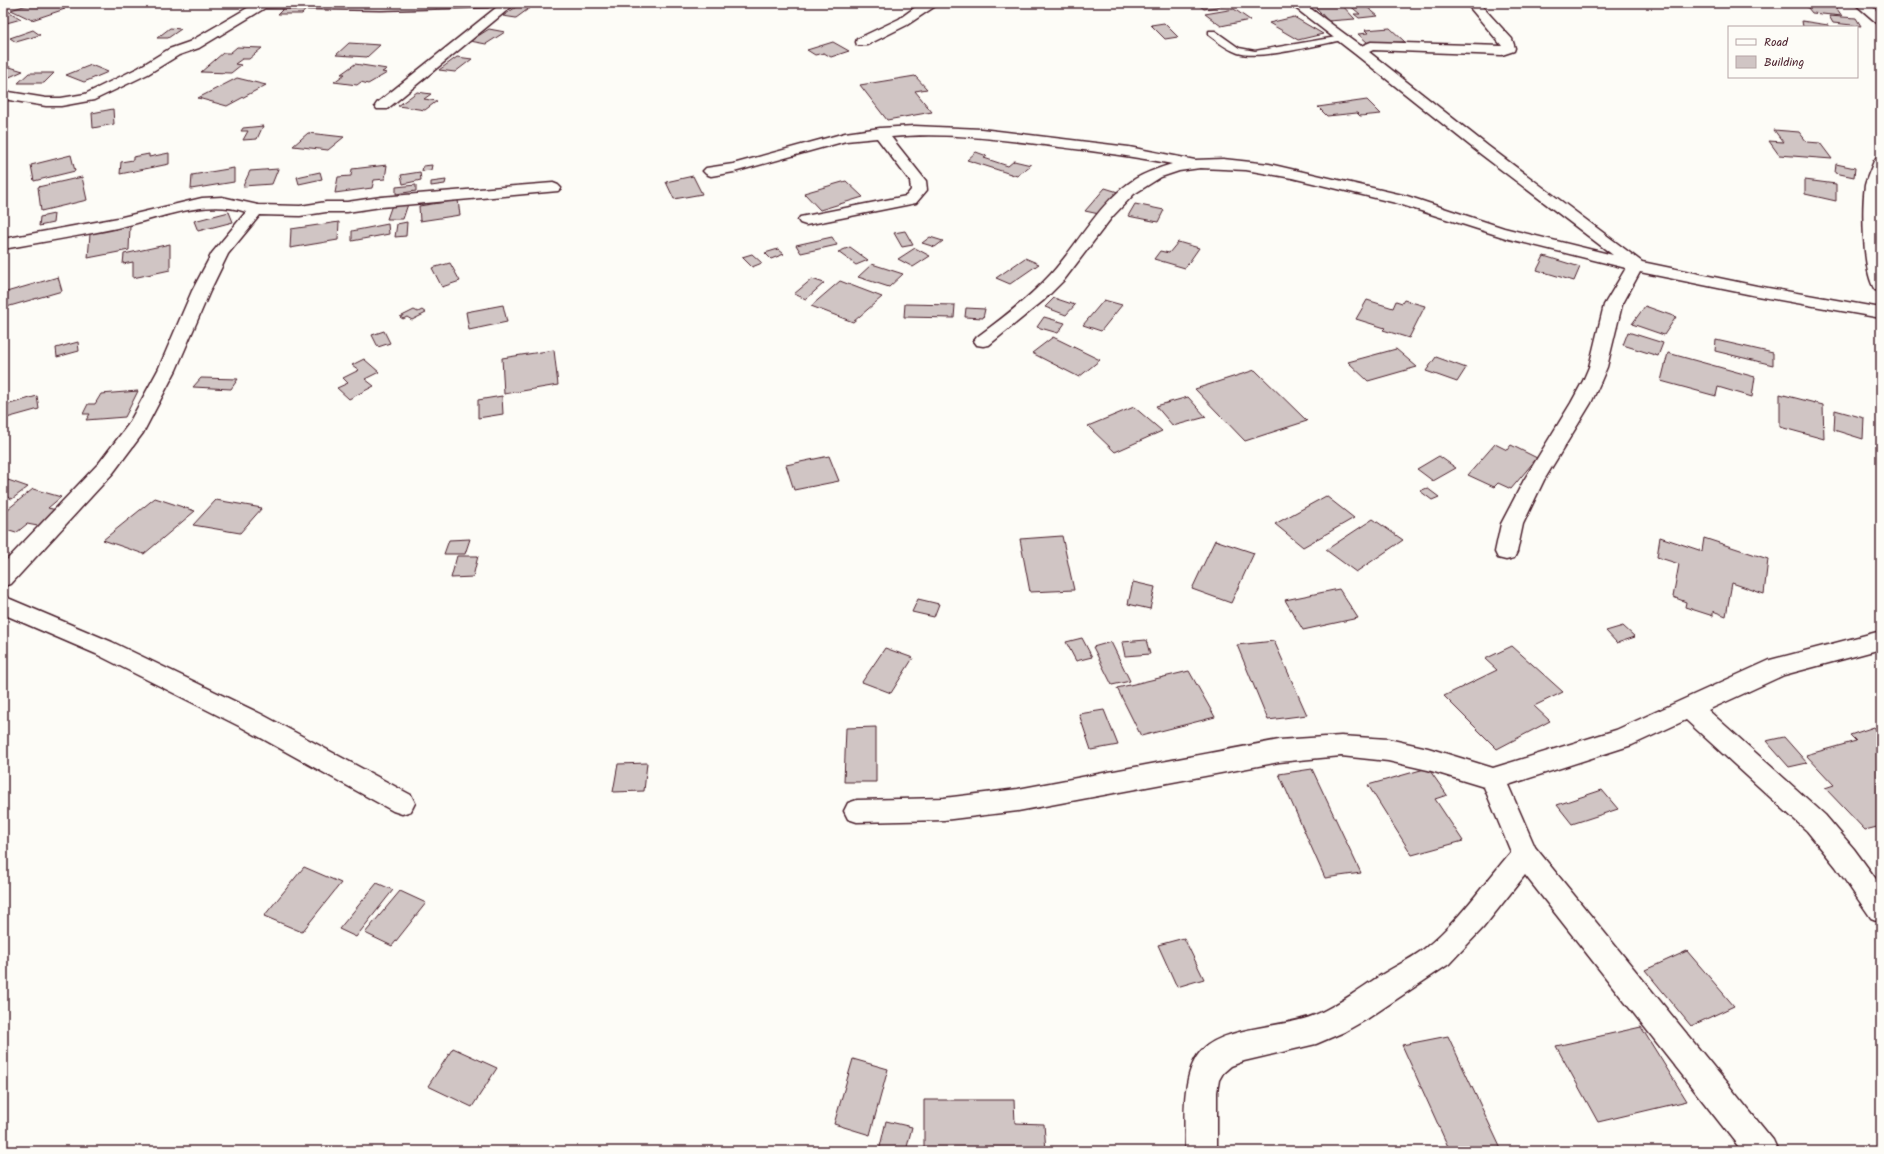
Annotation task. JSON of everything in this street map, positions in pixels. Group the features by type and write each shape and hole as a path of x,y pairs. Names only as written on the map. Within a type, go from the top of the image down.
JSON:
{"street":[{"path":"3,95 46,102 61,102 89,97 143,71 174,52 194,45 261,4 381,6 488,3"},
{"path":"382,106 510,3"},
{"path":"862,42 903,22 925,6 934,3"},
{"path":"1295,3 1360,51 1483,149 1636,266"},
{"path":"1360,51 1365,47 1371,46 1502,51 1509,48 1507,42 1472,3"},
{"path":"1860,3 1881,20"},
{"path":"711,171 748,164 833,140 880,132 914,130 981,133 1129,151 1196,164 1249,165 1281,170 1424,206 1500,231 1636,266 1761,292 1881,314"},
{"path":"806,220 911,200 919,190 918,181 880,132"},
{"path":"1881,161 1873,184 1872,211 1874,263 1881,286"},
{"path":"983,341 1012,320 1040,295 1067,265 1082,244 1120,198 1142,181 1158,173 1196,164"},
{"path":"3,244 111,224 202,203 222,202 240,205 256,210 300,211 347,207 381,202 553,188"},
{"path":"3,578 106,468 136,428 167,370 201,291 220,253 256,210"},
{"path":"1506,552 1512,524 1534,480 1592,381 1598,367 1613,305 1622,287 1636,266"},
{"path":"3,605 104,648 258,725 402,803"},
{"path":"857,811 944,809 1018,800 1279,751 1341,746 1388,750 1428,759 1493,779 1624,738 1778,668 1881,640"},
{"path":"1689,708 1816,823 1845,858 1881,909"},
{"path":"1493,779 1525,855 1762,1151"},
{"path":"1201,1151 1203,1085 1205,1073 1212,1062 1220,1056 1240,1047 1310,1031 1338,1020 1363,1006 1388,987 1438,955 1469,922 1525,855"}],"lane":[{"path":"1212,33 1235,50 1243,53 1255,53 1342,38"}],"building":[{"path":"33,3 52,3 65,9 32,20 11,10"},
{"path":"1196,3 1227,3 1229,5 1204,9"},
{"path":"1340,3 1355,19 1328,21 1313,4"},
{"path":"1362,3 1378,16 1359,18 1354,14 1360,14 1348,4"},
{"path":"1804,3 1838,3 1841,7 1835,6 1842,16 1812,13"},
{"path":"519,5 531,7 516,18 503,16"},
{"path":"285,7 308,7 302,14 278,14"},
{"path":"1234,9 1250,20 1221,26 1205,14"},
{"path":"8,11 21,19 3,24 3,12"},
{"path":"1829,16 1856,18 1861,26 1833,23"},
{"path":"1294,17 1323,34 1298,40 1269,23"},
{"path":"1802,21 1828,25 1828,26 1803,26"},
{"path":"1164,23 1178,37 1165,39 1151,25"},
{"path":"170,28 181,29 168,38 157,38"},
{"path":"1390,28 1405,42 1368,43 1358,34 1368,33 1365,30"},
{"path":"489,29 505,32 486,44 470,41"},
{"path":"33,30 40,35 16,42 10,38"},
{"path":"833,42 849,51 831,57 824,53 815,55 807,50"},
{"path":"349,43 380,45 367,57 336,55"},
{"path":"237,47 262,48 249,59 242,59 235,64 241,65 231,73 201,72 223,53 230,53"},
{"path":"457,57 472,59 455,72 439,70"},
{"path":"355,64 387,69 382,72 387,73 368,84 361,82 357,85 334,82 345,74 341,74"},
{"path":"3,65 23,71 3,79"},
{"path":"91,65 108,72 84,82 66,75"},
{"path":"29,73 54,73 44,83 18,83"},
{"path":"915,76 927,89 915,91 932,112 887,120 860,85"},
{"path":"237,78 266,85 227,106 198,98"},
{"path":"417,92 431,94 424,99 437,101 425,110 398,106"},
{"path":"1367,100 1381,114 1360,116 1357,113 1327,116 1318,107"},
{"path":"113,109 114,124 93,128 92,113"},
{"path":"263,126 257,139 243,140 248,131 241,131 243,128"},
{"path":"1774,130 1799,132 1807,142 1820,143 1832,159 1779,155 1769,141 1783,142"},
{"path":"308,133 344,137 328,150 293,146"},
{"path":"976,152 987,156 984,158 1008,166 1014,161 1031,165 1017,176 967,160"},
{"path":"169,153 169,164 120,174 121,162 133,160 133,157 149,154 149,157"},
{"path":"71,155 75,171 34,181 31,165"},
{"path":"1836,164 1855,168 1854,177 1835,173"},
{"path":"387,165 385,179 374,180 372,188 335,193 338,177 351,176 352,169"},
{"path":"432,165 431,170 422,171 423,166"},
{"path":"234,168 234,182 191,189 192,175"},
{"path":"278,169 272,184 243,186 250,171"},
{"path":"320,172 322,179 299,184 297,177"},
{"path":"420,172 421,180 403,184 401,175"},
{"path":"693,176 702,194 674,199 666,182"},
{"path":"82,177 87,200 41,211 38,187"},
{"path":"446,180 445,184 431,186 431,182"},
{"path":"1805,180 1836,184 1836,201 1805,194"},
{"path":"846,181 863,197 820,210 804,193"},
{"path":"416,185 416,191 396,194 396,187"},
{"path":"1105,188 1118,192 1099,214 1085,211"},
{"path":"458,200 460,215 420,221 419,206"},
{"path":"393,202 408,204 403,219 387,219"},
{"path":"1135,204 1164,210 1158,222 1128,216"},
{"path":"229,212 233,222 198,231 194,221"},
{"path":"54,214 53,223 39,226 40,217"},
{"path":"339,222 338,240 290,248 291,229"},
{"path":"407,222 406,236 395,237 397,224"},
{"path":"388,224 389,234 352,241 352,231"},
{"path":"130,226 129,250 88,258 90,234"},
{"path":"905,231 913,245 902,247 894,233"},
{"path":"832,237 837,245 801,253 796,245"},
{"path":"930,237 943,241 935,247 922,243"},
{"path":"1178,242 1199,248 1185,268 1154,259 1160,251 1169,253"},
{"path":"170,244 170,270 133,278 133,262 123,264 124,254"},
{"path":"850,247 868,260 856,265 838,252"},
{"path":"915,248 930,256 913,267 898,259"},
{"path":"778,249 784,254 771,259 765,253"},
{"path":"752,254 762,263 752,267 742,257"},
{"path":"1544,256 1580,267 1574,281 1537,270"},
{"path":"1025,258 1039,264 1010,284 996,278"},
{"path":"450,263 460,281 442,287 432,268"},
{"path":"872,264 903,274 889,287 858,277"},
{"path":"58,277 62,291 3,308 3,293"},
{"path":"812,279 824,283 806,299 794,294"},
{"path":"840,281 882,297 853,322 811,306"},
{"path":"1054,298 1075,305 1066,315 1045,307"},
{"path":"1104,300 1122,305 1101,331 1083,325"},
{"path":"1367,300 1393,308 1396,301 1402,303 1404,300 1425,306 1409,338 1383,330 1385,328 1356,319"},
{"path":"905,304 955,305 954,318 904,317"},
{"path":"503,305 507,322 469,330 466,312"},
{"path":"1645,306 1676,317 1664,335 1632,324"},
{"path":"966,308 985,309 983,318 965,317"},
{"path":"414,310 418,312 422,310 426,313 412,320 407,317 403,319 400,317"},
{"path":"1044,317 1065,323 1058,333 1037,327"},
{"path":"384,331 390,343 378,347 372,335"},
{"path":"1628,332 1663,343 1658,356 1623,345"},
{"path":"1053,337 1100,360 1079,377 1032,353"},
{"path":"1716,340 1773,353 1773,365 1715,351"},
{"path":"78,342 79,351 57,357 56,348"},
{"path":"1396,349 1417,367 1368,381 1348,362"},
{"path":"554,350 558,385 504,394 502,358"},
{"path":"1668,353 1755,377 1752,397 1718,387 1716,396 1661,381"},
{"path":"1436,357 1466,368 1457,382 1426,371"},
{"path":"364,359 379,372 365,379 374,386 349,399 337,388 348,383 343,378 359,370 352,365"},
{"path":"1255,370 1307,421 1245,441 1195,389"},
{"path":"201,378 238,379 231,389 193,387"},
{"path":"138,391 125,417 86,420 90,414 83,414 88,404 95,404 101,394"},
{"path":"1780,394 1823,405 1824,439 1780,427"},
{"path":"37,396 39,409 3,419 3,406"},
{"path":"502,396 503,414 478,418 478,400"},
{"path":"1188,397 1206,417 1173,426 1156,406"},
{"path":"1134,407 1162,431 1115,452 1088,426"},
{"path":"1835,410 1864,418 1863,439 1834,430"},
{"path":"1495,444 1507,450 1511,445 1537,458 1511,489 1498,483 1494,487 1468,475"},
{"path":"829,456 839,481 794,490 786,465"},
{"path":"1439,456 1456,468 1433,481 1417,469"},
{"path":"8,480 28,487 12,499 3,495 3,484"},
{"path":"1427,488 1439,497 1432,500 1420,491"},
{"path":"33,489 61,497 48,508 61,511 43,527 27,524 16,533 3,529 3,513"},
{"path":"1326,496 1354,518 1303,547 1275,524"},
{"path":"155,498 195,511 144,554 103,540"},
{"path":"216,500 262,508 240,533 193,525"},
{"path":"1373,519 1403,540 1356,572 1326,550"},
{"path":"1062,536 1074,590 1030,592 1020,539"},
{"path":"1660,537 1702,551 1704,538 1768,559 1764,594 1732,583 1726,616 1713,611 1713,616 1685,607 1686,602 1673,597 1679,564 1657,557"},
{"path":"470,539 465,554 444,554 449,540"},
{"path":"1215,540 1254,553 1231,603 1192,589"},
{"path":"457,556 478,556 473,577 451,578"},
{"path":"1133,582 1155,587 1150,609 1128,604"},
{"path":"1339,589 1358,618 1303,630 1285,600"},
{"path":"918,599 939,604 934,617 912,612"},
{"path":"1623,626 1635,637 1617,643 1606,631"},
{"path":"1082,638 1092,657 1076,661 1066,642"},
{"path":"1146,640 1150,654 1125,656 1122,642"},
{"path":"1274,641 1307,715 1268,720 1237,645"},
{"path":"1111,642 1130,681 1112,685 1093,647"},
{"path":"1512,646 1563,692 1534,706 1550,721 1497,749 1444,696 1497,670 1485,659"},
{"path":"885,648 913,658 891,693 862,682"},
{"path":"1189,671 1215,717 1141,736 1117,688"},
{"path":"1104,710 1118,745 1091,750 1079,714"},
{"path":"876,727 876,782 844,782 846,728"},
{"path":"1874,727 1881,735 1881,826 1865,830 1825,788 1834,785 1806,755 1856,741 1850,735"},
{"path":"1784,737 1807,763 1789,767 1766,741"},
{"path":"647,763 644,791 613,792 618,764"},
{"path":"1428,768 1447,795 1435,799 1463,841 1412,855 1368,785"},
{"path":"1312,769 1361,873 1325,878 1279,774"},
{"path":"1602,790 1618,809 1572,824 1557,805"},
{"path":"304,867 341,883 302,932 264,916"},
{"path":"377,883 393,890 356,937 339,929"},
{"path":"400,891 426,903 392,946 365,933"},
{"path":"1184,938 1204,979 1177,987 1158,945"},
{"path":"1687,951 1734,1006 1691,1026 1645,970"},
{"path":"1641,1027 1687,1101 1598,1122 1556,1046"},
{"path":"1448,1036 1502,1151 1450,1151 1402,1045"},
{"path":"453,1048 497,1068 472,1107 428,1086"},
{"path":"853,1059 888,1069 870,1135 834,1124"},
{"path":"924,1100 1014,1100 1015,1123 1044,1124 1046,1151 924,1151"},
{"path":"886,1121 912,1127 906,1151 879,1151"}]}
